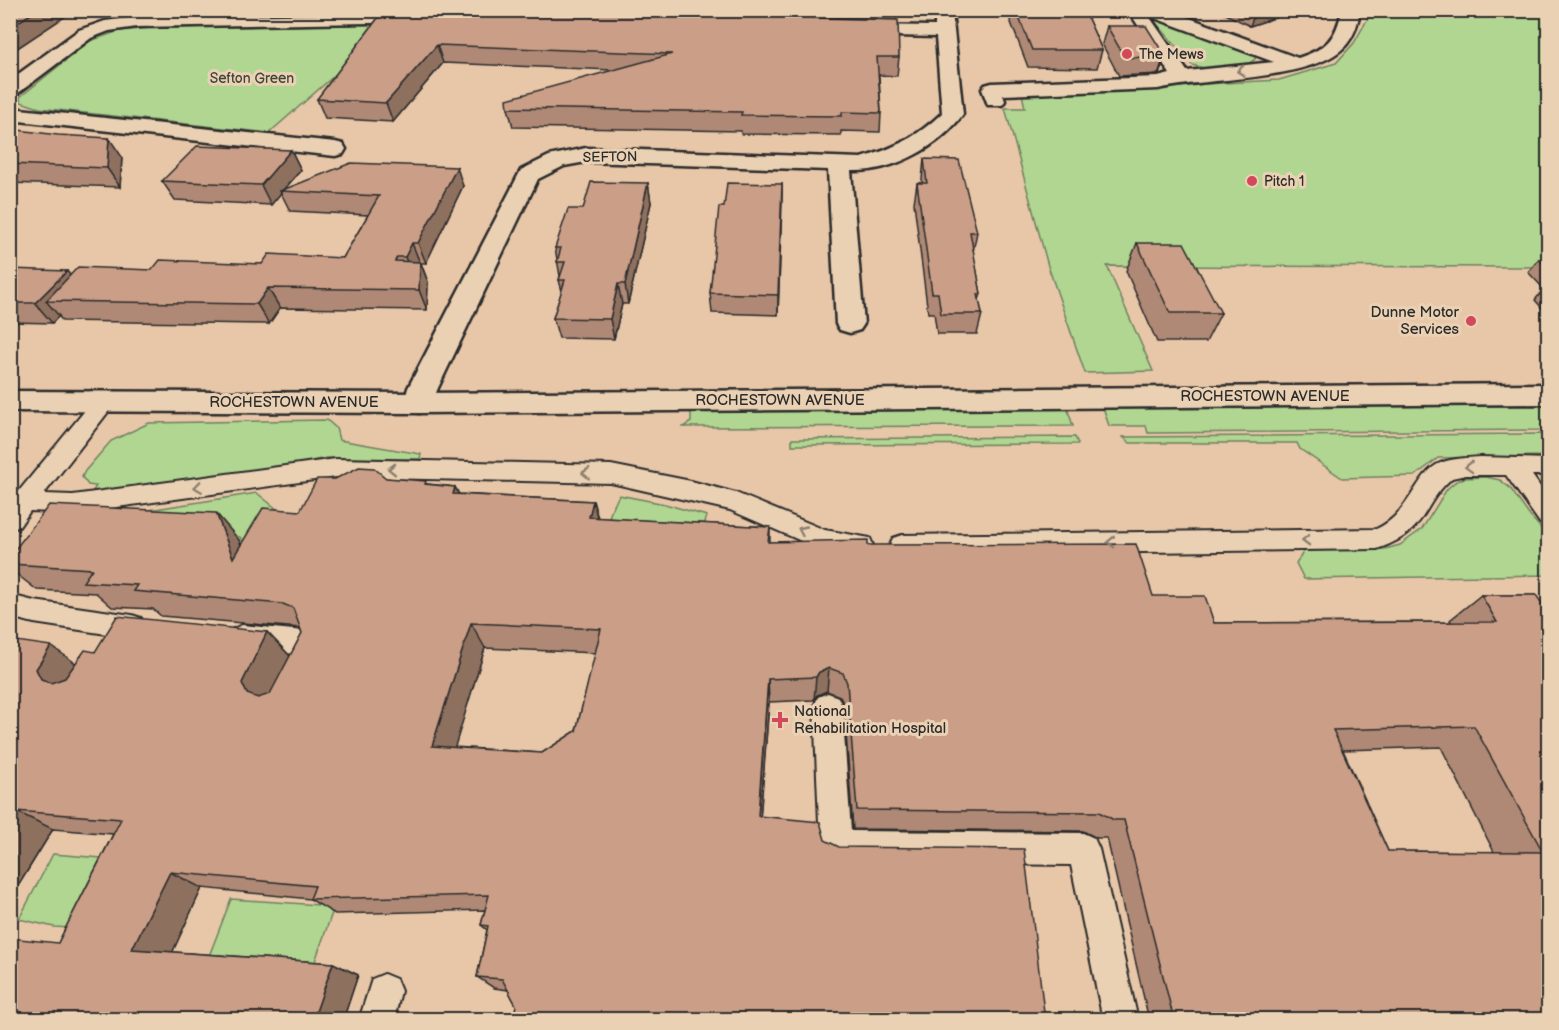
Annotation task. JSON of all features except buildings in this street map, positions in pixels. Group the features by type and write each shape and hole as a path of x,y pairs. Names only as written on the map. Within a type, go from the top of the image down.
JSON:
{"street":[{"path":"1136,10 1182,77"},
{"path":"1150,10 1299,65"},
{"path":"995,101 992,88 1158,83 1182,77 1299,65 1324,55 1342,39 1351,10"},
{"path":"10,90 85,34 105,26 149,22 387,17 438,19"},
{"name":"SEFTON","path":"419,403 423,388 529,175 557,161 586,155 862,165 898,155 928,140 953,114 945,21 840,30"},
{"path":"10,114 335,149"},
{"path":"839,164 850,324"},
{"name":"ROCHESTOWN AVENUE","path":"10,401 419,403 1548,394"}],"lane":[{"path":"18,511 104,402"},
{"path":"18,511 336,468 515,474 611,474 691,489 736,502 822,540 858,545 1027,548 1225,547 1377,539 1395,533 1407,523 1437,478 1447,470 1462,467 1548,467"},
{"path":"1513,467 1548,516"},
{"path":"10,606 34,612 144,627 113,654"},
{"path":"213,634 304,643 306,656 288,695"},
{"path":"828,706 836,846 1083,849 1121,1020"}],"green space":[{"path":"1372,11 1548,11 1548,267 1107,266 1153,371 1085,373 1048,266 1005,108 1025,108 1022,94 1279,80 1336,63 1354,43"},
{"path":"1147,12 1255,55 1255,59 1248,64 1208,69 1192,65"},
{"name":"Sefton Green","path":"393,24 269,133 39,108 21,102 20,97 90,41 119,31 151,28"},
{"path":"1548,406 1548,430 1148,433 1146,426 1109,426 1103,407"},
{"path":"1067,407 1073,426 683,427 691,422 691,410"},
{"path":"327,420 336,428 339,440 421,454 420,459 326,458 282,467 91,494 96,486 88,485 82,477 111,441 149,423"},
{"path":"1548,434 1548,456 1438,458 1415,476 1342,478 1300,449 1297,443 1130,443 1123,437"},
{"path":"1075,437 1078,444 792,445 792,439"},
{"path":"1486,477 1500,480 1510,488 1529,515 1548,536 1548,575 1304,579 1296,563 1304,551 1385,549 1400,545 1422,529 1447,489 1455,482 1464,478"},
{"path":"257,493 288,518 246,547 240,537 100,531 111,516"},
{"path":"619,495 665,504 707,516 700,537 606,532 610,514"},
{"path":"53,854 138,861 103,930 54,927 19,919"},
{"path":"350,862 313,967 209,956 231,899 319,905 335,863"}],"place":[{"name":"The Mews","path":"1127,54"},
{"name":"Pitch 1","path":"1252,181"},
{"name":"Dunne Motor Services","path":"1471,321"},
{"name":"National Rehabilitation Hospital","path":"780,720"}]}
